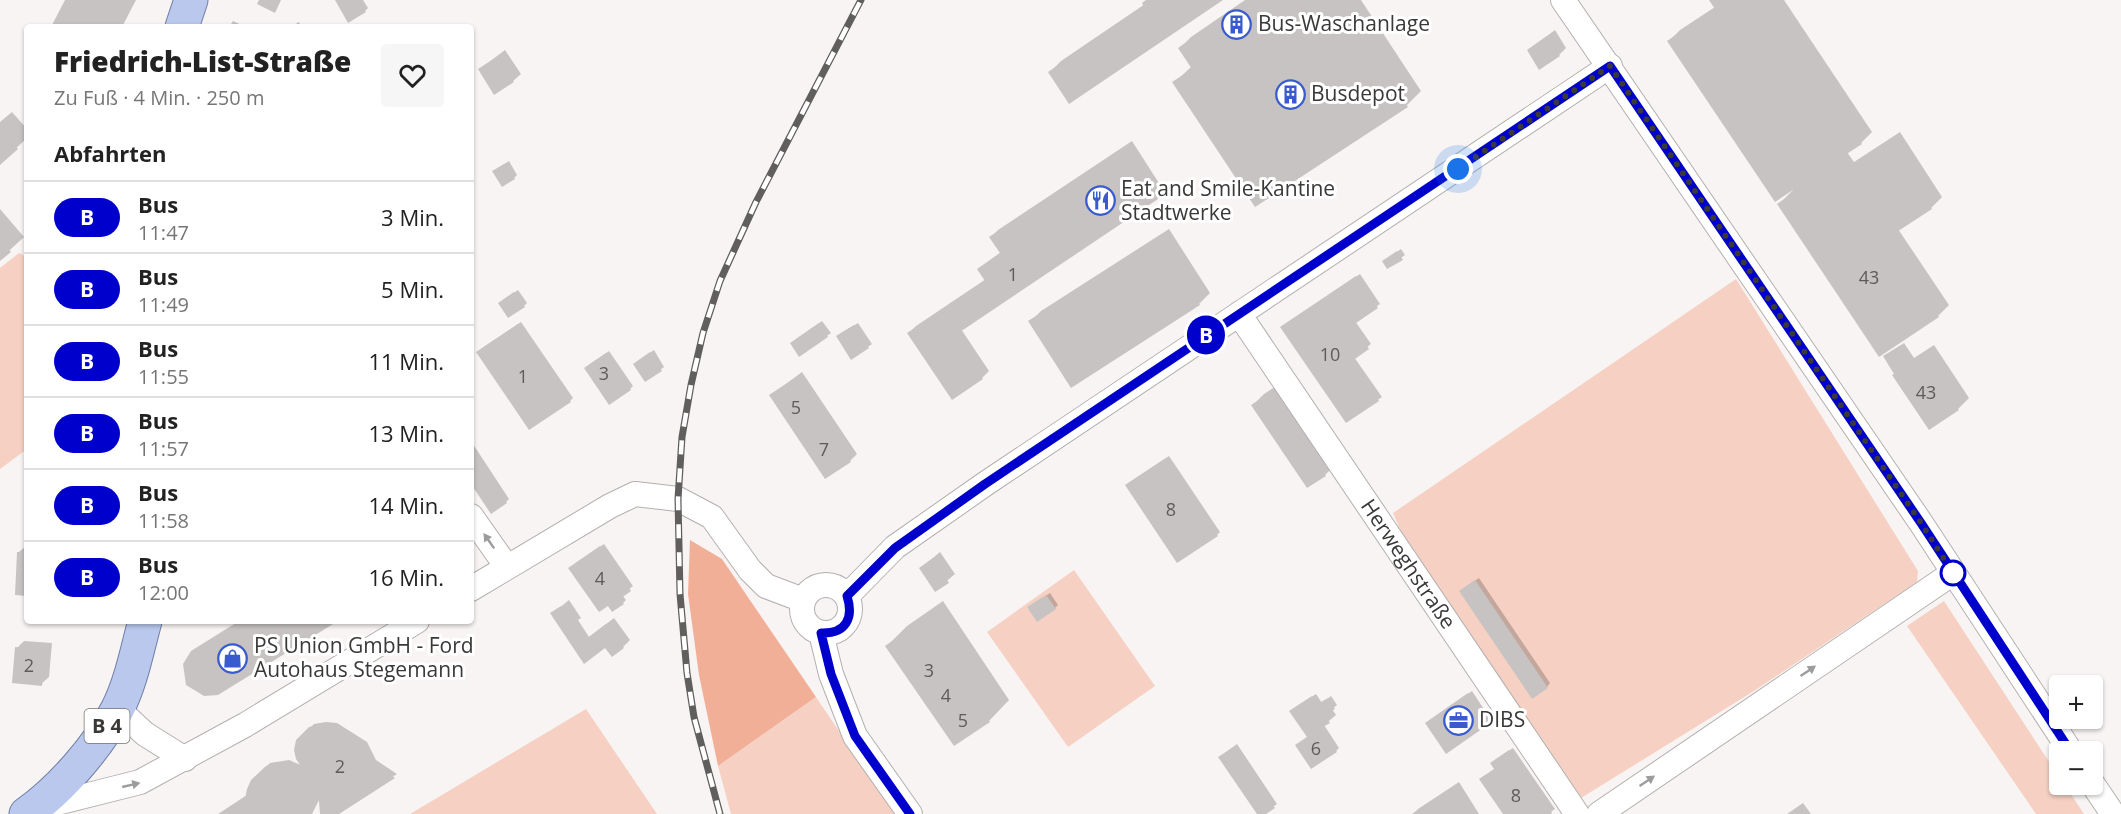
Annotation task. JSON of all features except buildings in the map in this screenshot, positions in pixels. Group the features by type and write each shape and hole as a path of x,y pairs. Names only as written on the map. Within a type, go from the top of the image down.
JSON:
{"main road":[{"path":"183,24 191,0"},
{"name":"B 4","path":"29,812 73,771 97,743 118,709 144,624"}],"street":[{"path":"1563,0 1921,523 2064,741"},
{"path":"847,596 895,548 985,484 1610,66"},
{"name":"Herweghstraße","path":"1239,314 1577,814"},
{"path":"474,587 610,506 635,494 678,499 712,517 750,570 766,586 803,600"},
{"path":"474,520 507,567"},
{"path":"1599,814 1953,573"},
{"path":"820,585 829,585 841,590 847,596 850,615 844,626 837,631 821,633 807,626 802,616 803,600 809,591 820,585"},
{"path":"29,812 75,806 141,782 185,759 412,624"},
{"path":"821,633 831,674 855,736 910,814"},
{"path":"118,709 145,734 185,759"},
{"path":"2100,795 2113,814"}],"shaded area":[{"path":"19,253 24,256 24,451 0,469 0,268"},
{"path":"1736,279 1918,571 1917,582 1754,691 1581,798 1402,534 1393,513"},
{"path":"690,540 722,559 816,697 718,766 699,675 688,594"},
{"path":"1074,570 1155,686 1068,747 987,632"},
{"path":"1944,601 2049,762 2049,795 2072,795 2084,814 2036,814 1907,626"},
{"path":"816,697 895,814 731,814 718,766"},
{"path":"586,709 657,814 410,814"}],"railway":[{"path":"720,814 694,717 687,673 680,594 678,499 682,437 691,385 703,333 720,281 756,202 861,0"}],"bus line":[{"name":"B","path":"910,814 855,736 831,674 821,633 830,634 844,626 850,615 847,596 895,548 985,484 1610,66 1921,523 2064,741"}],"place":[{"name":"Bus-Waschanlage","path":"1237,24"},
{"name":"Busdepot","path":"1290,94"},
{"name":"Eat and Smile-Kantine Stadtwerke","path":"1100,201"},
{"name":"PS Union GmbH - Ford Autohaus Stegemann","path":"233,658"},
{"name":"DIBS","path":"1458,720"}],"route":[{"path":"1458,169 1610,66 1953,573"}]}
